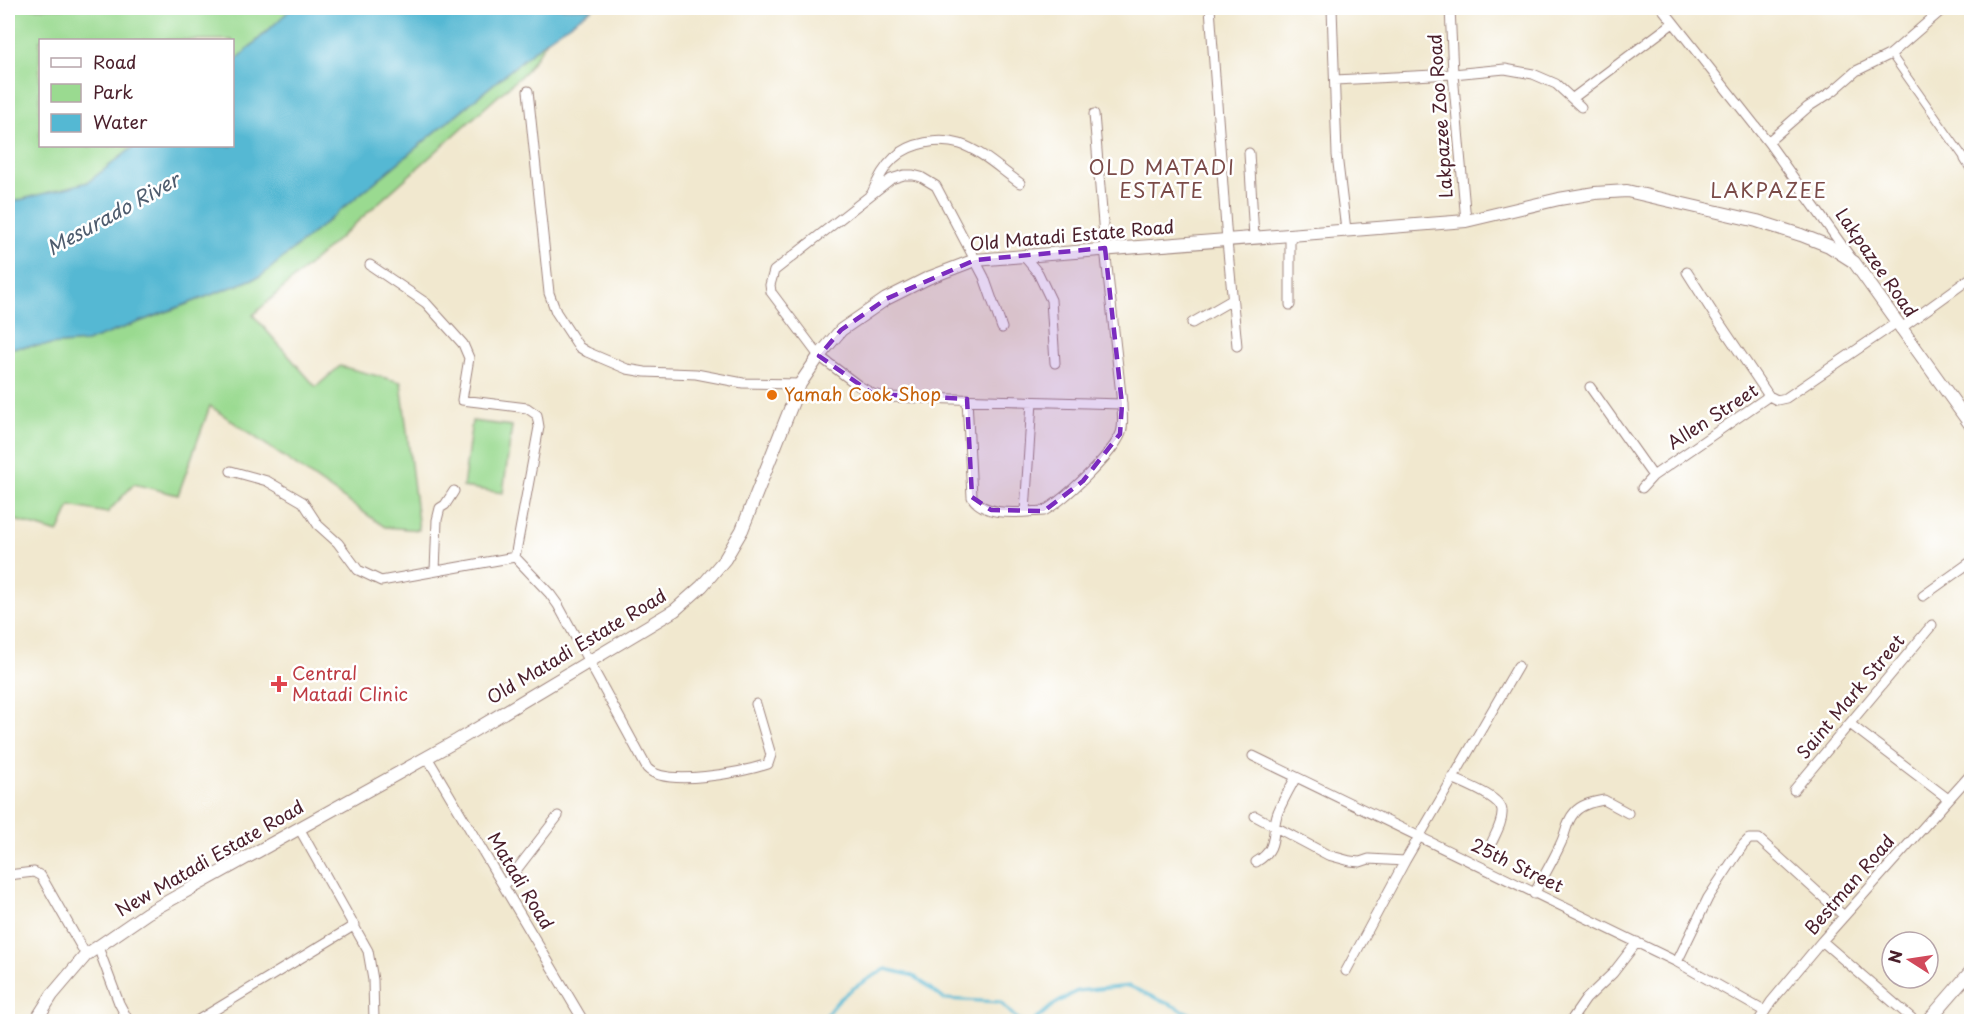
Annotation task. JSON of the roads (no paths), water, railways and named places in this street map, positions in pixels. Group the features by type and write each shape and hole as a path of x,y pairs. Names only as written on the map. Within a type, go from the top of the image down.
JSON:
{"street":[{"path":"1210,8 1237,346"},
{"path":"1332,8 1337,155 1346,230"},
{"name":"Lakpazee Zoo Road","path":"1450,8 1453,74 1466,221"},
{"name":"Lakpazee Road","path":"1662,8 1768,142 1970,424"},
{"path":"1768,142 1808,107 1833,91 1856,71 1891,54 1944,8"},
{"path":"1573,98 1673,23"},
{"path":"1891,54 1971,170"},
{"path":"1335,80 1453,74 1489,69 1520,70 1556,84 1581,107"},
{"path":"528,91 549,293 556,312 579,347 627,369 696,374 742,383 800,384"},
{"path":"967,399 972,497 982,508 1025,512 1044,511 1083,481 1120,434 1123,425 1122,404 1105,248 1094,114"},
{"path":"871,195 881,173 894,157 904,150 936,141 949,142 972,150 1020,183"},
{"path":"1250,153 1254,237"},
{"path":"1002,328 984,277 936,186 921,177 903,175 891,179 774,271 771,278 770,285 774,298 819,356 873,394 886,397 1122,404"},
{"name":"Old Matadi Estate Road","path":"427,757 675,610 702,586 725,559 742,530 800,384 819,356 842,330 886,299 928,278 975,260 1466,221 1595,193 1626,191 1746,218 1790,231 1829,246 1854,262"},
{"path":"1290,235 1290,305"},
{"path":"1023,255 1038,273 1051,300 1055,363"},
{"path":"370,265 426,303 463,344 469,358 462,400 527,408 537,415 539,428 515,557"},
{"path":"1687,272 1769,396"},
{"name":"Allen Street","path":"1642,488 1653,476 1769,396 1777,400 1786,398 1971,277"},
{"path":"1192,323 1232,300"},
{"path":"1590,387 1653,476"},
{"path":"1025,512 1032,402"},
{"path":"231,471 267,481 303,502 318,525 338,543 352,563 365,574 381,581 515,557"},
{"path":"435,571 437,520 440,508 445,505 454,491"},
{"path":"515,557 550,594 652,774 691,778 720,775 768,764 771,755 756,704"},
{"path":"1923,596 1971,561"},
{"name":"Saint Mark Street","path":"1794,790 1932,625"},
{"path":"1346,970 1405,861 1518,666"},
{"path":"1850,724 1947,798"},
{"name":"25th Street","path":"1253,756 1637,942 1764,1011"},
{"name":"New Matadi Estate Road","path":"35,1022 52,995 86,956 147,913 427,757"},
{"name":"Matadi Road","path":"427,757 584,1022"},
{"name":"Bestman Road","path":"1758,1022 1764,1011 1822,941 1971,773"},
{"path":"1256,862 1266,856 1272,845 1277,814 1296,777"},
{"path":"1452,778 1498,800 1502,809 1501,819 1492,842"},
{"path":"1534,894 1563,839 1574,812 1588,804 1604,800 1628,813"},
{"path":"504,886 558,816"},
{"path":"1255,816 1328,855 1360,862 1369,859 1405,861"},
{"path":"299,828 368,951 374,980 374,1022"},
{"path":"1677,962 1708,898 1749,839 1759,839 1844,916"},
{"path":"8,875 34,872 41,876 86,956"},
{"path":"195,1022 355,925"},
{"path":"1822,941 1916,1022"},
{"path":"1570,1022 1586,999 1613,973 1637,942"},
{"path":"98,947 119,1003 129,1022"},
{"path":"1927,1022 1971,970"}],"water":[{"name":"Mesurado River","path":"292,8 593,8 548,39 261,276 86,342 8,348 8,203 88,182 134,147 234,147 234,62"}],"waterway":[{"path":"823,1022 842,997 886,969 914,976 944,999 1000,1002 1023,1022"},
{"path":"1033,1022 1052,1006 1077,991 1129,986 1209,1022"}],"place":[{"name":"Yamah Cook Shop","path":"772,395"},
{"name":"Central Matadi Clinic","path":"279,684"}],"district":[{"name":"OLD MATADI ESTATE","path":"1162,180"},
{"name":"LAKPAZEE","path":"1769,191"}]}
